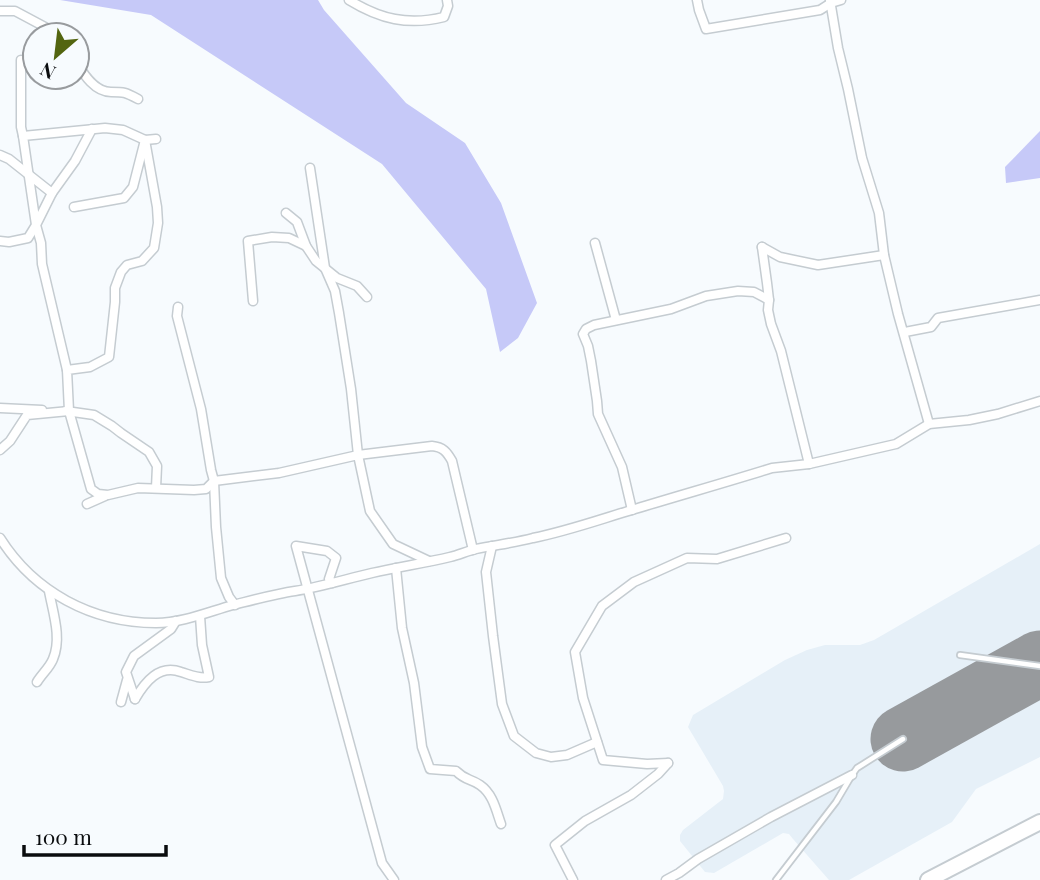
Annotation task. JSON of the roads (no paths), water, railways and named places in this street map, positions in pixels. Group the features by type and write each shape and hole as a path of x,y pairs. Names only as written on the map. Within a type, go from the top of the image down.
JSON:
{"highway":[{"path":"928,880 1040,822"}],"street":[{"path":"349,0 394,20 426,21 444,17 447,0"},
{"path":"697,0 706,29 820,10 830,2 841,0"},
{"path":"830,2 862,158 879,213 884,255 929,424"},
{"path":"0,11 15,12 33,21"},
{"path":"91,82 100,90 119,90 138,99"},
{"path":"21,91 21,127 25,157 42,264 67,370 69,411 91,489 98,494 108,495"},
{"path":"23,136 92,129 123,130 145,140 156,139"},
{"path":"0,241 9,243 28,238 92,129"},
{"path":"74,207 124,198 133,187 145,140"},
{"path":"67,370 90,367 109,357 115,289 121,272 127,265 142,261 154,248 158,223 157,207 145,140"},
{"path":"0,155 52,193"},
{"path":"310,169 325,268 339,313 358,455 370,511 393,544 429,561"},
{"path":"286,213 297,222 311,255 337,278 357,286 366,297"},
{"path":"253,301 248,240 289,238 306,246"},
{"path":"595,243 616,320"},
{"path":"809,464 781,351 771,324 762,247 780,257 818,265 884,255"},
{"path":"632,510 622,467 597,414 591,361 583,334 586,329 671,309 706,296 738,291 754,292 769,300"},
{"path":"905,332 931,327 938,318 1040,300"},
{"path":"178,307 177,316 201,409 214,481 221,578 235,605"},
{"path":"0,538 17,562 49,591 87,611 122,620 155,623 176,621 235,605 534,538 772,468 809,464 896,444 929,424 998,414 1040,401"},
{"path":"0,408 69,411 93,415 149,452 157,466 156,488"},
{"path":"0,450 10,441 27,415 69,411"},
{"path":"88,504 108,495 138,488 206,489 214,481 292,471 358,455 432,446 440,447 448,453 452,461 473,550"},
{"path":"573,880 555,845 585,821 631,795 668,764 603,760 583,698 575,652 602,606 634,582 687,558 717,559 786,538"},
{"path":"332,583 329,579 336,558 327,551 296,546 383,863 394,880"},
{"path":"492,546 486,572 493,636 502,704 514,736 536,753 551,757 567,755 597,742"},
{"path":"396,568 402,628 414,683 422,747 430,769 456,771 463,778 478,783 489,793 501,824"},
{"path":"37,682 52,662 56,647 57,638 49,591"},
{"path":"176,621 171,629 134,656 126,672 135,699 146,681 164,670 178,670 190,676 209,677 202,645 200,616"},
{"path":"121,702 127,680"},
{"path":"666,880 729,841 852,775"}],"lane":[{"path":"960,655 1040,666"},
{"path":"776,880 836,802 858,768 903,739"}]}
